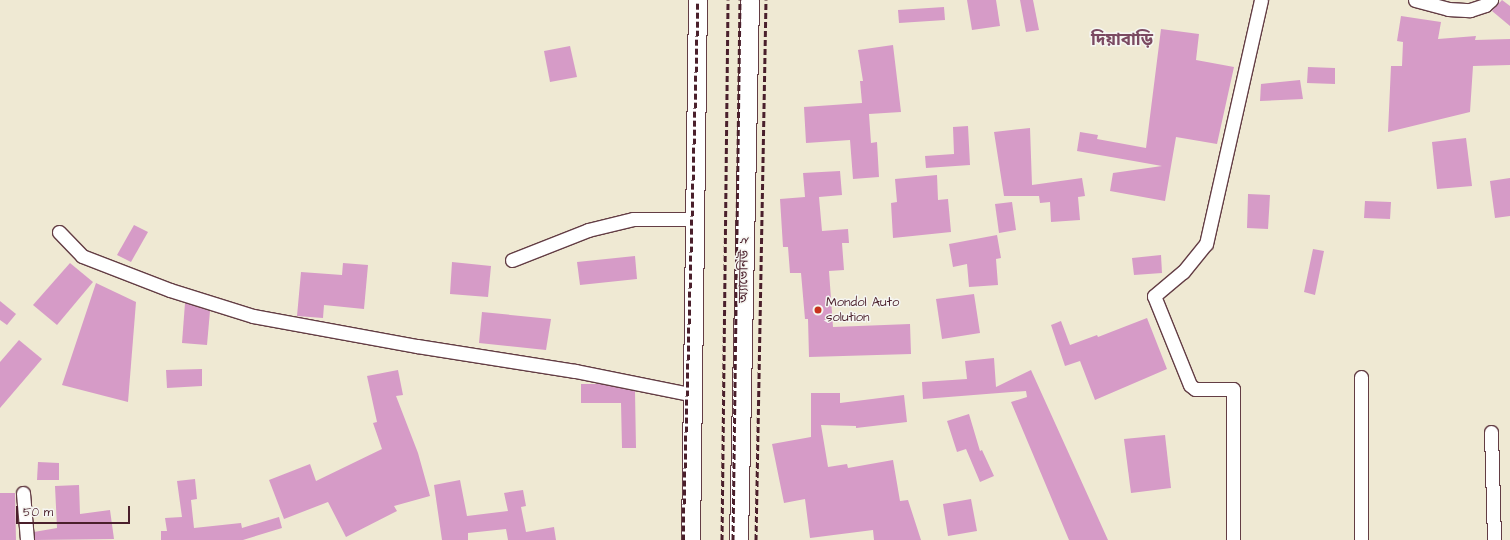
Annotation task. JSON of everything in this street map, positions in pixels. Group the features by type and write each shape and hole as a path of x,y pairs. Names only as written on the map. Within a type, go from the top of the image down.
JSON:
{"main road":[{"path":"691,540 698,0"},
{"name":"অ্যাভেনিউ ২","path":"739,540 750,0"}],"street":[{"path":"1233,540 1233,389 1195,389 1190,385 1154,296 1183,272 1206,244 1261,0"},
{"path":"1415,0 1448,9 1470,10 1485,5 1491,0"},
{"path":"512,260 588,230 633,219 695,219"},
{"path":"59,232 82,256 170,290 253,316 417,346 574,371 694,395"},
{"path":"1361,540 1362,377"},
{"path":"1491,432 1494,540"},
{"path":"23,493 27,540"}],"building":[{"path":"967,0 996,0 1000,26 972,30"},
{"path":"1020,0 1033,0 1039,30 1026,32"},
{"path":"1502,0 1510,6 1510,26 1492,11"},
{"path":"944,7 945,20 899,23 898,10"},
{"path":"1401,16 1441,22 1438,39 1476,36 1475,40 1510,39 1510,65 1473,66 1470,112 1388,132 1391,66 1402,66 1403,42 1397,41"},
{"path":"1161,29 1199,34 1196,60 1234,67 1217,144 1176,137 1165,201 1110,191 1113,173 1162,166 1077,151 1080,132 1098,135 1097,139 1146,148"},
{"path":"893,45 901,112 869,114 871,143 877,142 879,177 853,179 850,140 806,143 804,107 862,103 860,81 863,81 858,50"},
{"path":"570,46 577,77 550,82 544,51"},
{"path":"1308,67 1335,68 1335,84 1307,83"},
{"path":"1300,80 1303,99 1260,101 1261,84"},
{"path":"968,126 970,165 926,168 925,156 954,154 953,127"},
{"path":"1030,128 1032,185 1082,178 1085,196 1078,197 1080,220 1051,222 1050,202 1040,203 1039,196 1004,196 994,132"},
{"path":"1466,138 1472,186 1437,189 1432,142"},
{"path":"840,171 842,195 819,197 822,231 848,229 849,243 842,243 844,270 829,271 833,327 910,324 911,354 809,357 808,319 805,319 801,273 790,273 788,247 783,247 780,199 805,197 803,173"},
{"path":"937,175 938,200 948,199 951,232 893,238 891,203 897,202 895,179"},
{"path":"1510,178 1510,216 1495,218 1490,181"},
{"path":"1248,194 1270,195 1268,229 1247,228"},
{"path":"1365,201 1391,202 1390,219 1364,218"},
{"path":"1012,202 1016,230 999,233 995,204"},
{"path":"134,225 148,232 131,262 117,255"},
{"path":"997,235 1001,258 996,259 998,285 969,287 967,264 953,267 949,244"},
{"path":"1313,249 1324,251 1315,295 1304,292"},
{"path":"1161,255 1162,273 1134,275 1132,258"},
{"path":"635,256 637,279 580,285 577,262"},
{"path":"452,262 491,266 488,297 450,294"},
{"path":"70,263 93,282 57,325 33,305"},
{"path":"343,263 368,265 364,309 324,305 323,318 297,316 301,272 342,275"},
{"path":"96,283 136,302 128,402 62,385"},
{"path":"974,294 980,333 942,339 936,299"},
{"path":"0,301 16,314 7,325 0,320"},
{"path":"185,303 210,311 207,345 182,343"},
{"path":"482,312 551,319 546,350 479,343"},
{"path":"1147,318 1167,369 1095,400 1080,361 1065,366 1051,325 1061,321 1070,345 1097,335 1098,337"},
{"path":"19,340 42,359 0,408 0,362"},
{"path":"994,358 996,387 1031,370 1108,540 1069,540 1011,402 1027,397 1026,391 923,399 922,382 967,379 965,361"},
{"path":"202,369 202,386 167,388 166,370"},
{"path":"398,370 403,395 396,396 418,453 430,496 394,506 397,511 346,537 328,502 284,519 269,480 310,464 316,481 382,449 373,423 377,422 367,376"},
{"path":"581,384 600,384 635,391 636,448 622,448 621,403 581,403"},
{"path":"811,393 840,393 840,403 904,395 907,422 856,428 856,426 821,425 828,467 847,464 848,468 893,460 900,501 908,500 921,540 874,540 873,530 810,538 805,499 784,503 772,444 811,437"},
{"path":"969,414 980,451 982,450 994,476 980,482 966,449 957,452 947,421"},
{"path":"1165,435 1171,488 1131,493 1124,439"},
{"path":"38,462 59,463 59,480 37,480"},
{"path":"195,479 197,499 191,500 194,528 241,523 242,528 279,517 282,528 243,540 161,540 161,531 167,531 165,518 182,517 177,481"},
{"path":"460,480 467,516 508,511 504,493 523,490 526,506 521,507 526,532 554,527 556,540 508,540 506,529 468,533 468,540 442,540 434,485"},
{"path":"79,485 80,514 110,510 114,539 35,540 34,532 57,528 55,486"},
{"path":"0,493 15,493 16,540 0,540"},
{"path":"971,499 977,531 948,536 943,504"}],"railway":[{"path":"683,540 698,0"},
{"path":"722,540 728,0"},
{"path":"733,540 740,0"},
{"path":"756,540 766,0"}],"place":[{"name":"Mondol Auto solution","path":"818,310"}],"district":[{"name":"দিয়াবাড়ি","path":"1122,41"}]}
